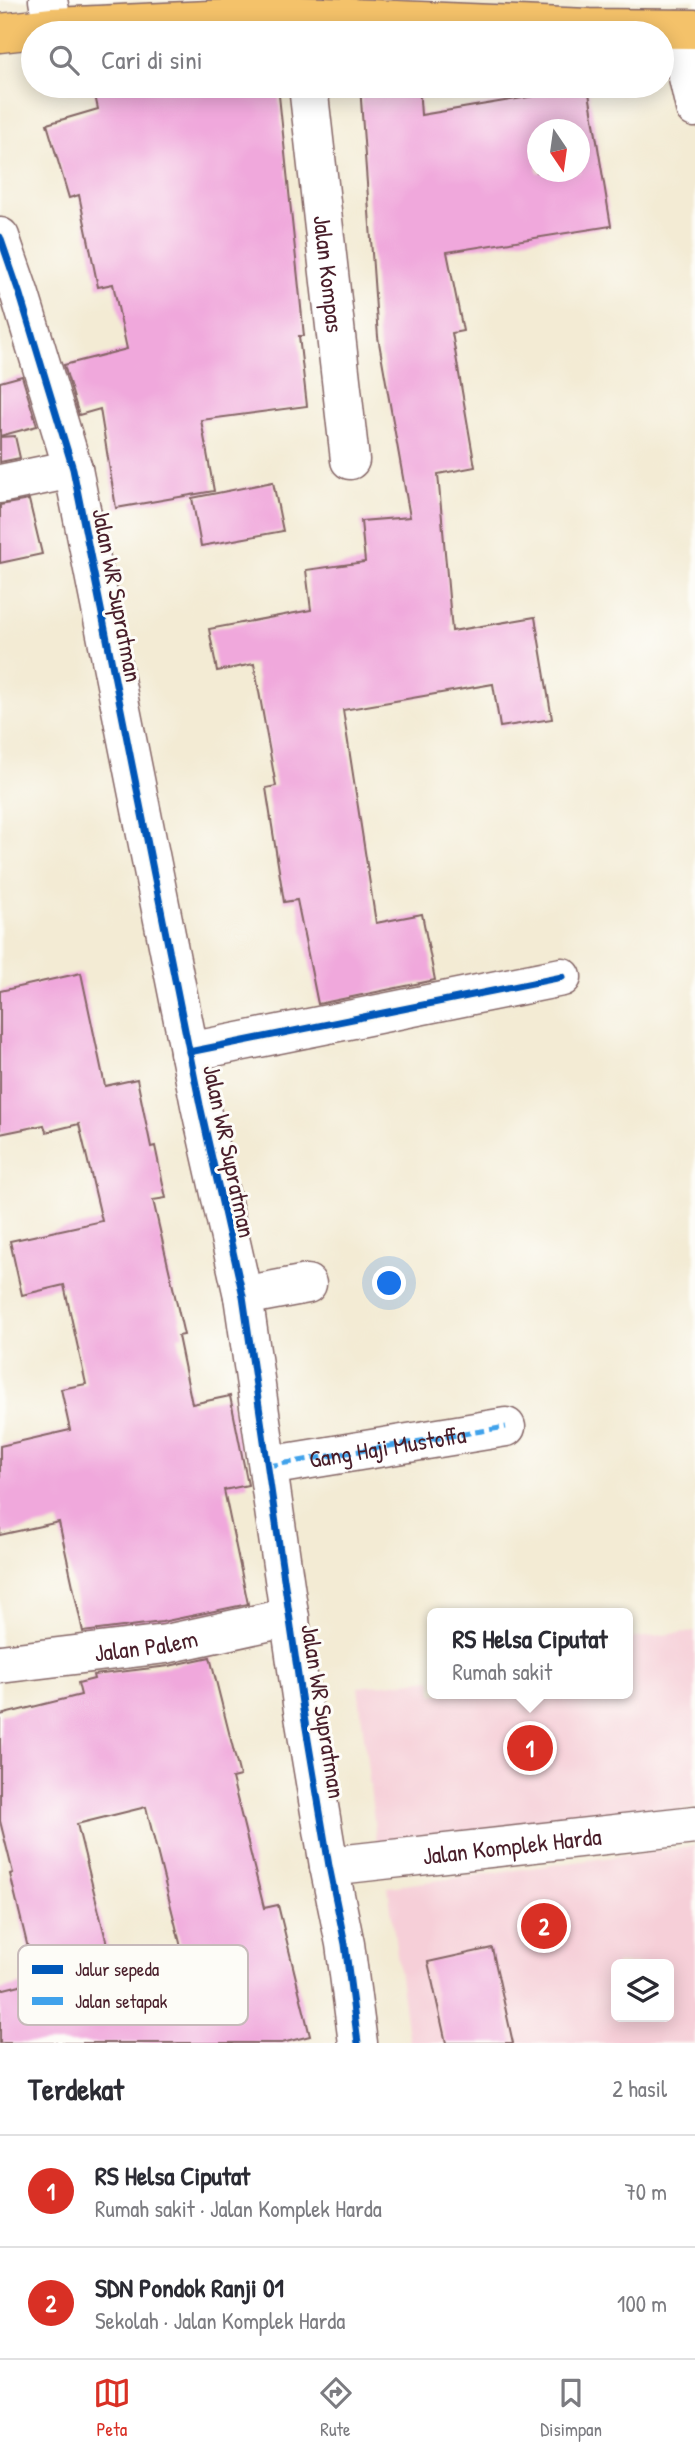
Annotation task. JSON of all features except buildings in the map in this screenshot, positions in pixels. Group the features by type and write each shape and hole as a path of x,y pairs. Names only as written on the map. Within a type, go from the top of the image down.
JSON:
{"main road":[{"path":"32,21 51,14 210,21"},
{"path":"0,33 21,25"}],"street":[{"path":"686,29 695,108"},
{"name":"Jalan Kompas","path":"309,98 350,460"},
{"name":"Jalan WR Supratman","path":"0,237 73,469 189,1052 243,1296 290,1617 329,1866 345,1944 358,2043"},
{"path":"0,484 73,469"},
{"path":"189,1052 562,977"},
{"path":"243,1296 307,1284"},
{"name":"Gang Haji Mustoffa","path":"268,1466 506,1427"},
{"name":"Jalan Palem","path":"0,1664 166,1644 290,1617"},
{"name":"Jalan Komplek Harda","path":"329,1866 695,1825"}],"shaded area":[{"path":"695,1631 695,1808 377,1846 358,1687 427,1680 427,1699 633,1699 633,1638"},
{"path":"695,1846 695,2043 409,2043 388,1887"}],"marked path":[{"path":"268,1466 506,1427"}],"cycle path":[{"path":"0,237 73,469 200,1105 243,1296 303,1710 345,1944 358,2043"},
{"path":"189,1052 562,977"}],"place":[{"name":"RS Helsa Ciputat","path":"530,1748"},
{"name":"SDN Pondok Ranji 01","path":"544,1926"}]}
